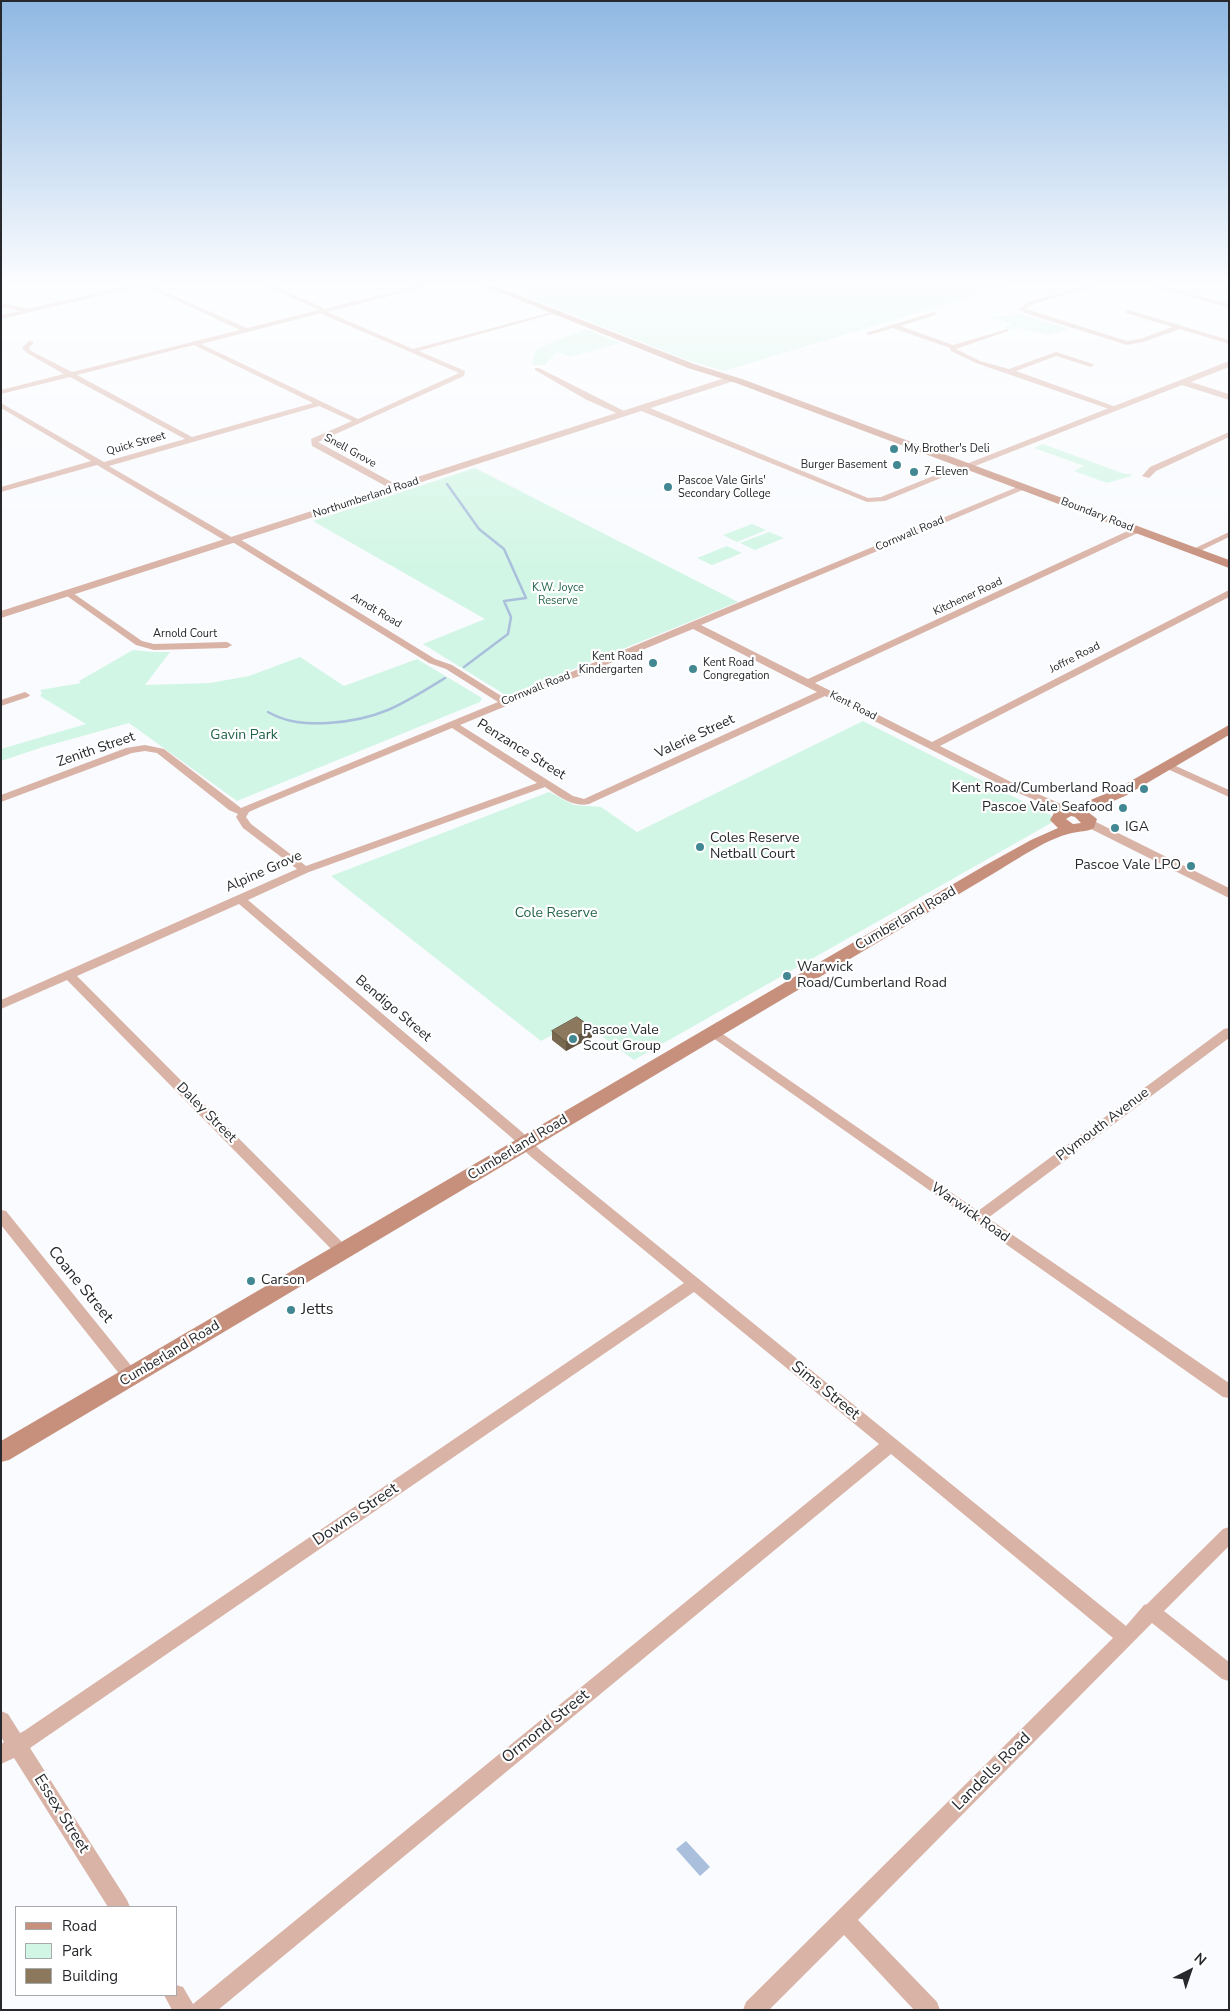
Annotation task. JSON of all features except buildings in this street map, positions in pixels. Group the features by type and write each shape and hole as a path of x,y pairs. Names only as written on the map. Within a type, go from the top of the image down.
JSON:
{"main road":[{"name":"Boundary Road","path":"733,380 1229,564"},
{"name":"Cumberland Road","path":"1,1453 1229,729"}],"street":[{"path":"1,392 48,380"},
{"path":"82,380 192,440"},
{"path":"272,380 357,421"},
{"name":"Snell Grove","path":"396,488 314,442 315,439 451,380"},
{"path":"557,380 588,397 626,414"},
{"name":"Northumberland Road","path":"1,615 728,380"},
{"path":"1034,380 1115,408"},
{"path":"642,408 867,500 879,500 1187,380"},
{"path":"1181,382 1229,397"},
{"name":"Quick Street","path":"1,490 192,440 320,403"},
{"name":"Arndt Road","path":"1,405 234,541 432,661 449,667 505,702"},
{"path":"1146,476 1153,469 1229,434"},
{"name":"Cornwall Road","path":"243,812 1022,487"},
{"name":"Kitchener Road","path":"808,683 1137,530"},
{"path":"1193,551 1229,534"},
{"name":"Joffre Road","path":"933,746 1229,593"},
{"name":"Arnold Court","path":"70,594 139,644 154,647 227,645"},
{"name":"Kent Road","path":"693,625 933,746 1074,820 1143,851 1229,894"},
{"name":"Valerie Street","path":"575,801 585,802 595,798 825,692"},
{"path":"1,703 25,695"},
{"name":"Penzance Street","path":"452,724 575,801"},
{"name":"Zenith Street","path":"1,799 130,750 145,748 160,751 233,808 243,812"},
{"path":"1167,765 1229,794"},
{"name":"Alpine Grove","path":"1,1005 305,870 546,783"},
{"path":"243,812 241,818 248,826 305,870"},
{"name":"Bendigo Street","path":"240,899 526,1144"},
{"name":"Daley Street","path":"69,974 342,1252"},
{"name":"Plymouth Avenue","path":"978,1218 1229,1032"},
{"name":"Warwick Road","path":"712,1034 1229,1392"},
{"name":"Sims Street","path":"526,1144 694,1284 1126,1637"},
{"name":"Coane Street","path":"1,1214 131,1377"},
{"name":"Downs Street","path":"9,1750 694,1284"},
{"name":"Ormond Street","path":"201,2010 891,1444"},
{"name":"Landells Road","path":"754,2010 1150,1611 1229,1534"},
{"path":"1150,1611 1229,1673"},
{"name":"Essex Street","path":"1,1720 9,1750 119,1906"},
{"path":"844,1920 929,2010"},
{"path":"176,1996 185,2010"}],"green space":[{"path":"1043,444 1125,474 1131,474 1131,476 1107,483 1074,471 1084,466 1034,448"},
{"name":"K.W. Joyce Reserve","path":"475,468 738,602 507,696 423,644 485,619 313,521"},
{"path":"752,524 766,530 737,542 723,535"},
{"path":"769,532 784,538 755,550 740,543"},
{"path":"727,546 742,553 712,565 697,558"},
{"name":"Gavin Park","path":"133,650 170,652 145,685 210,683 249,676 300,657 344,686 417,659 482,698 480,702 237,801 129,723 1,761 1,749 86,724 40,696 42,693 40,690 81,683 79,681"},
{"name":"Cole Reserve","path":"863,721 1058,819 634,1060 580,1020 541,1041 331,876 549,792 574,805 601,807 637,832"}],"water":[{"path":"686,1841 710,1867 700,1876 676,1849"}],"waterway":[{"path":"447,484 479,529 504,549 526,598 504,601 511,617 508,634 464,667"},
{"path":"268,712 282,719 304,723 328,723 362,718 403,703 445,678"}],"place":[{"name":"My Brother's Deli","path":"894,449"},
{"name":"Burger Basement","path":"897,465"},
{"name":"7-Eleven","path":"914,472"},
{"name":"Pascoe Vale Girls' Secondary College","path":"668,487"},
{"name":"Kent Road Kindergarten","path":"653,663"},
{"name":"Kent Road Congregation","path":"693,669"},
{"name":"Kent Road/Cumberland Road","path":"1144,789"},
{"name":"Pascoe Vale Seafood","path":"1123,808"},
{"name":"IGA","path":"1115,828"},
{"name":"Coles Reserve Netball Court","path":"700,847"},
{"name":"Pascoe Vale LPO","path":"1191,866"},
{"name":"Warwick Road/Cumberland Road","path":"787,976"},
{"name":"Pascoe Vale Scout Group","path":"573,1039"},
{"name":"Carson","path":"251,1281"},
{"name":"Jetts","path":"291,1310"}]}
